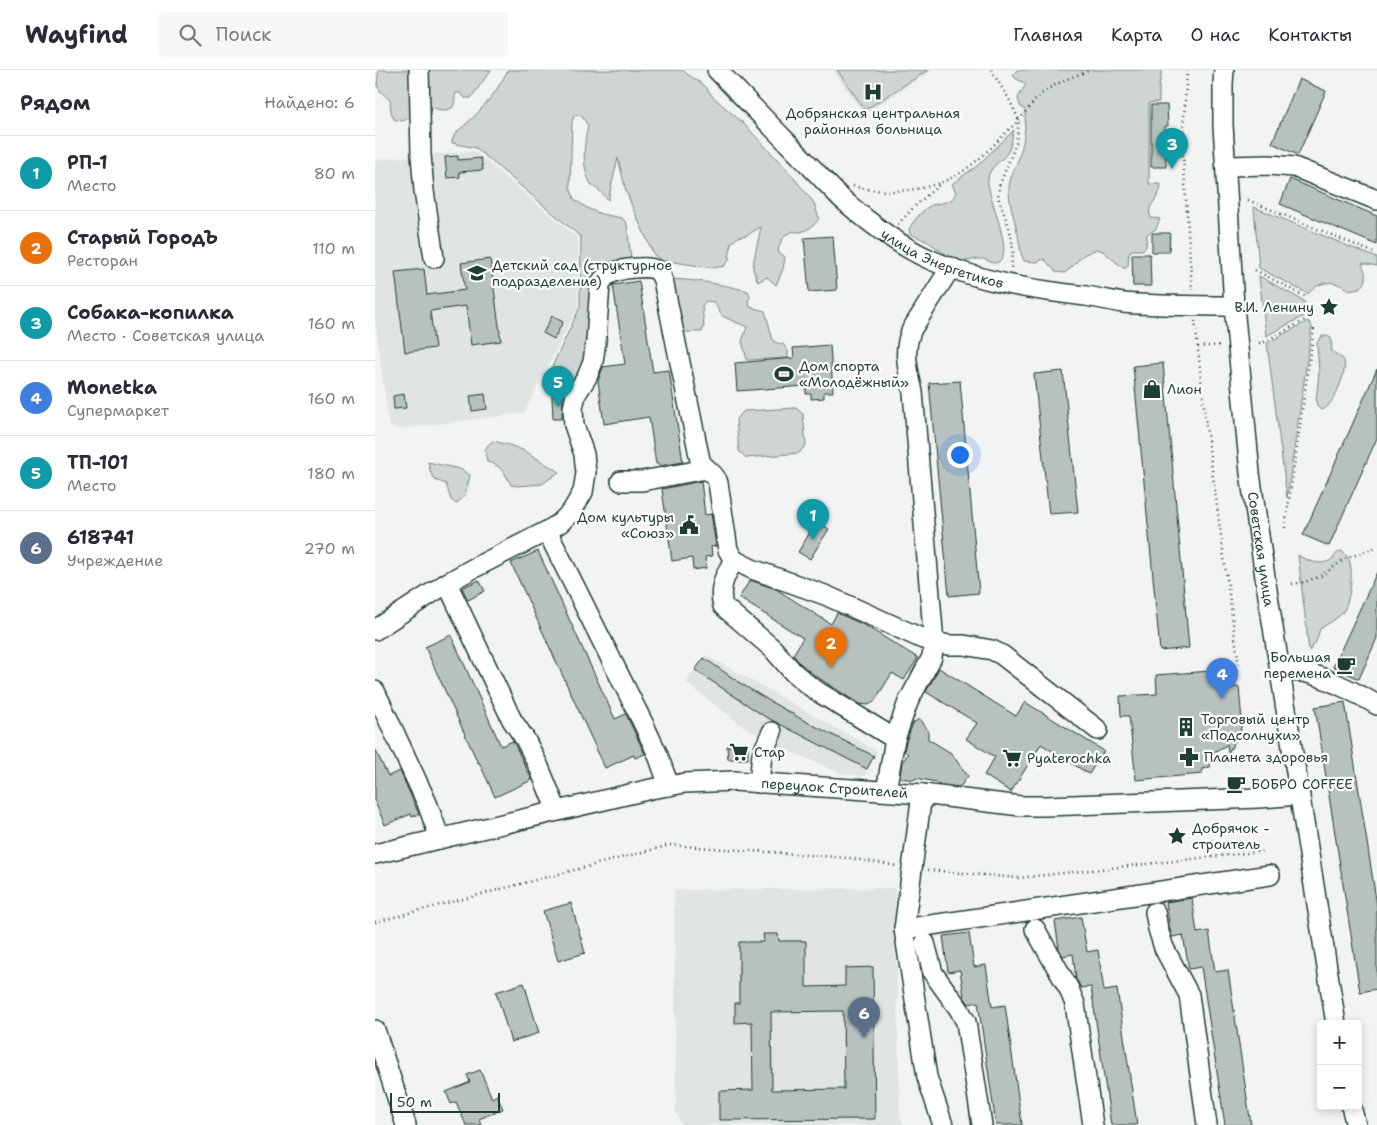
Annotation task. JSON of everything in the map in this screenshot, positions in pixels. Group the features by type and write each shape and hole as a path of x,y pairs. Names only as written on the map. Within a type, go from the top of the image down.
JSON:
{"street":[{"path":"419,70 423,178 434,258"},
{"name":"улица Энергетиков","path":"717,70 860,216 888,236 932,260 1009,285 1121,302 1234,306"},
{"name":"Советская улица","path":"1224,70 1222,103 1234,306 1250,473 1335,1020"},
{"path":"1225,166 1269,165 1294,167 1377,200"},
{"path":"886,791 895,739 908,702 932,656 934,643 913,392 907,366 907,338 951,267"},
{"path":"375,630 447,583 547,531 560,523 572,511 583,492 586,473 584,454 575,425 573,408 576,394 587,377 593,362 600,284 611,273 646,268 654,269 661,275 663,280 700,460 703,466 716,477 718,483 728,550 733,560 825,595 934,643 992,650 1002,655 1098,730"},
{"path":"621,481 642,480 706,469"},
{"path":"547,531 644,725 669,786"},
{"path":"733,560 720,596 723,606 773,649 793,672 807,684 895,739"},
{"path":"447,583 512,720 525,739 539,767 557,811"},
{"path":"1281,673 1302,672 1320,677 1376,710"},
{"path":"375,692 427,803 440,839"},
{"path":"759,783 762,754 772,732"},
{"name":"переулок Строителей","path":"375,854 651,788 685,783 717,781 886,791 1021,806 1299,795"},
{"path":"922,794 904,929 929,1084 943,1125"},
{"path":"904,929 1270,874"},
{"path":"1155,912 1164,948 1189,996 1207,1125"},
{"path":"1035,929 1069,989 1075,1004 1093,1125"},
{"path":"925,943 933,973 966,1022 982,1125"},
{"path":"375,1030 406,1125"},
{"path":"1352,1110 1356,1125"}],"path":[{"path":"991,70 1009,99 1019,120 1016,144 999,186 999,197 1012,240 1013,253 1010,274"},
{"path":"888,236 915,206 943,182 974,163 1019,120 1045,91 1090,70"},
{"path":"1187,70 1183,154 1194,306 1206,426 1239,667"},
{"path":"846,184 867,190 886,191 919,188 943,182"},
{"path":"1248,200 1377,254"},
{"path":"1255,270 1306,297"},
{"path":"1285,528 1314,328"},
{"path":"1292,584 1305,582 1321,576 1335,568 1345,559 1377,547"},
{"path":"375,922 670,845 849,858 911,868 1017,878 1266,851"}],"shaded area":[{"path":"379,70 412,70 411,116 407,119 401,121 394,119 390,100 380,91 377,82"},
{"path":"426,70 491,70 471,98 465,98 460,93 456,93 452,108 441,110 432,107 428,102"},
{"path":"508,70 683,70 705,86 713,97 743,123 789,172 814,203 819,218 808,229 800,232 791,232 782,240 778,252 785,257 783,269 776,285 767,277 758,282 753,269 761,227 747,235 738,237 731,243 729,260 724,266 713,268 661,260 654,255 634,211 626,191 618,158 608,200 591,184 585,163 585,140 588,126 582,116 575,115 572,121 570,187 574,199 587,208 601,214 622,218 627,224 631,259 622,265 603,267 598,270 595,276 583,370 573,384 543,386 580,307 581,237 476,148 452,143 453,137 457,132 490,99"},
{"name":"Добрянская центральная районная больница","path":"833,70 933,70 864,114"},
{"name":"Добрянская центральная районная больница","path":"837,70 928,70 865,110"},
{"path":"1017,70 1162,70 1159,102 1149,103 1149,184 1161,184 1159,193 1150,208 1150,214 1151,218 1160,219 1156,229 1147,234 1146,247 1142,250 1131,250 1126,268 1123,268 1103,251 1097,249 1083,255 1065,273 1056,272 1044,259 1037,262 1024,261 1021,254 1009,189 1011,177 1022,147 1025,129 1025,110 1020,106 1018,98 1026,84 1015,78 1013,74"},
{"path":"1014,130 1008,152 993,167 988,179 1004,248 1003,257 998,262 992,263 980,259 956,260 928,242 910,234 909,229 922,212 932,205 950,201 956,192 952,185 954,182 977,166"},
{"name":"Детский сад (структурное подразделение)","path":"474,151 578,238 578,307 524,413 397,429 389,425 375,320 375,163 380,159"},
{"path":"1254,207 1377,258 1377,266 1362,263 1366,280 1359,288 1348,289 1335,283 1326,283 1318,286 1308,294 1259,268"},
{"path":"1259,276 1304,301 1306,315 1266,336"},
{"path":"670,279 729,286 748,291 750,307 765,311 773,340 783,344 788,351 788,358 747,360 742,341 747,327 724,317 714,302 706,301 702,306 704,327 702,332 684,332 681,327"},
{"path":"1308,321 1312,326 1287,498 1267,343"},
{"path":"1322,336 1331,338 1332,351 1344,361 1343,377 1339,387 1329,405 1324,409 1319,408 1316,401 1319,373 1317,343"},
{"path":"796,408 803,414 806,445 799,453 746,458 739,451 736,419 744,411"},
{"path":"493,441 525,451 559,472 542,484 511,485 502,470 496,465 487,462 485,450"},
{"path":"428,462 460,469 470,475 465,496 456,504 451,500 446,484 435,480"},
{"path":"1341,551 1348,557 1351,571 1349,595 1345,609 1334,620 1320,629 1316,642 1309,651 1298,555 1310,561 1324,563"},
{"path":"706,655 877,751 864,776 840,773 774,744 740,724 685,682"},
{"path":"895,888 900,1117 904,1125 682,1125 676,1112 674,890"}],"building":[{"path":"1299,79 1326,91 1298,155 1272,143"},
{"path":"1151,105 1167,105 1168,126 1165,126 1166,167 1151,167"},
{"path":"458,156 458,160 481,158 483,170 459,172 460,177 447,178 445,157"},
{"path":"1290,179 1377,216 1377,245 1280,204"},
{"path":"1152,233 1170,233 1169,252 1152,252"},
{"path":"833,236 837,290 809,292 804,238"},
{"path":"1132,254 1150,254 1151,286 1133,286"},
{"path":"490,259 501,341 471,345 466,306 430,311 435,348 405,352 395,272 424,269 427,295 465,290 461,263"},
{"path":"639,281 653,372 669,370 683,462 659,466 659,464 656,464 649,417 604,424 598,381 603,367 625,364 613,285"},
{"path":"552,316 563,322 554,339 543,333"},
{"name":"Дом спорта «Молодёжный»","path":"830,345 833,392 824,392 824,398 811,399 811,394 806,394 806,386 737,391 735,363 794,358 793,348"},
{"path":"1163,363 1189,648 1160,651 1133,366"},
{"path":"1377,369 1377,438 1329,546 1303,535"},
{"path":"1063,371 1078,512 1049,514 1034,374"},
{"path":"960,381 979,593 949,596 929,383"},
{"path":"404,394 406,408 394,409 393,396"},
{"path":"485,394 487,409 472,411 470,396"},
{"path":"563,395 562,419 553,419 552,396"},
{"name":"Дом культуры «Союз»","path":"701,481 705,515 711,514 716,546 711,547 712,556 705,557 706,568 693,570 692,558 672,561 662,489"},
{"path":"817,521 829,529 810,559 798,552"},
{"path":"538,551 615,719 626,714 645,754 635,758 634,755 605,768 511,563"},
{"path":"1377,572 1377,638 1359,679 1333,667"},
{"path":"479,580 485,591 468,600 462,588"},
{"path":"750,580 776,589 831,624 837,613 864,625 918,658 904,680 892,673 874,702 868,705 859,704 814,675 793,655 803,638 739,598"},
{"path":"451,635 501,746 513,741 532,780 495,797 425,647"},
{"path":"704,658 773,703 874,756 867,769 764,716 695,670"},
{"path":"939,668 1016,716 1025,702 1104,751 1089,774 1041,744 1011,792 984,775 995,757 966,739 977,723 926,692"},
{"name":"Торговый центр «Подсолнухи»","path":"1225,670 1226,688 1239,687 1242,721 1240,733 1228,753 1227,744 1212,753 1210,767 1202,769 1202,774 1136,780 1129,716 1121,716 1120,696 1157,694 1156,675"},
{"path":"1345,702 1377,906 1377,989 1360,992 1315,707"},
{"path":"919,719 928,731 928,739 951,753 968,776 960,787 937,784 936,782 916,778 914,780 901,778 902,762 908,754 904,751 906,742 913,723"},
{"path":"727,746 748,746 748,759 728,759"},
{"path":"375,749 388,776 400,771 419,814 412,817 411,814 385,825 375,802"},
{"path":"1192,898 1197,933 1209,931 1215,972 1228,970 1251,1125 1225,1125 1201,967 1189,969 1183,935 1172,937 1166,902"},
{"path":"571,903 585,953 558,961 543,911"},
{"path":"1081,917 1087,952 1098,950 1104,991 1117,989 1137,1125 1111,1125 1091,987 1081,988 1076,979 1073,954 1063,956 1059,949 1055,921"},
{"path":"969,933 974,967 986,965 992,1007 1005,1005 1022,1125 996,1125 978,1002 969,1004 964,997 960,970 948,972 943,936"},
{"path":"763,934 778,934 779,941 806,941 806,987 845,986 845,968 873,967 875,1119 719,1120 719,1091 753,1090 752,1022 735,1023 735,1003 739,1003 739,942 764,942","holes":["843,1011 844,1089 772,1090 771,1012"]},
{"path":"524,983 539,1033 511,1042 496,992"},
{"path":"480,1070 492,1098 497,1095 503,1109 479,1119 481,1125 466,1125 456,1102 451,1104 446,1092 470,1082 467,1075"}],"place":[{"name":"Добрянская центральная районная больница","path":"873,92"},
{"name":"Собака-копилка","path":"1172,169"},
{"name":"Детский сад (структурное подразделение)","path":"477,273"},
{"name":"В.И. Ленину","path":"1329,307"},
{"name":"Дом спорта «Молодёжный»","path":"784,374"},
{"name":"Лион","path":"1152,389"},
{"name":"ТП-101","path":"558,407"},
{"name":"Дом культуры «Союз»","path":"689,525"},
{"name":"РП-1","path":"813,540"},
{"name":"Большая перемена","path":"1346,665"},
{"name":"Старый ГородЪ","path":"831,668"},
{"name":"Monetka","path":"1222,699"},
{"name":"Торговый центр «Подсолнухи»","path":"1186,727"},
{"name":"Стар","path":"739,752"},
{"name":"Планета здоровья","path":"1189,757"},
{"name":"Pyaterochka","path":"1012,758"},
{"name":"БОБРО COFFEE","path":"1236,784"},
{"name":"Добрячок - строитель","path":"1177,836"},
{"name":"618741","path":"864,1038"}]}
